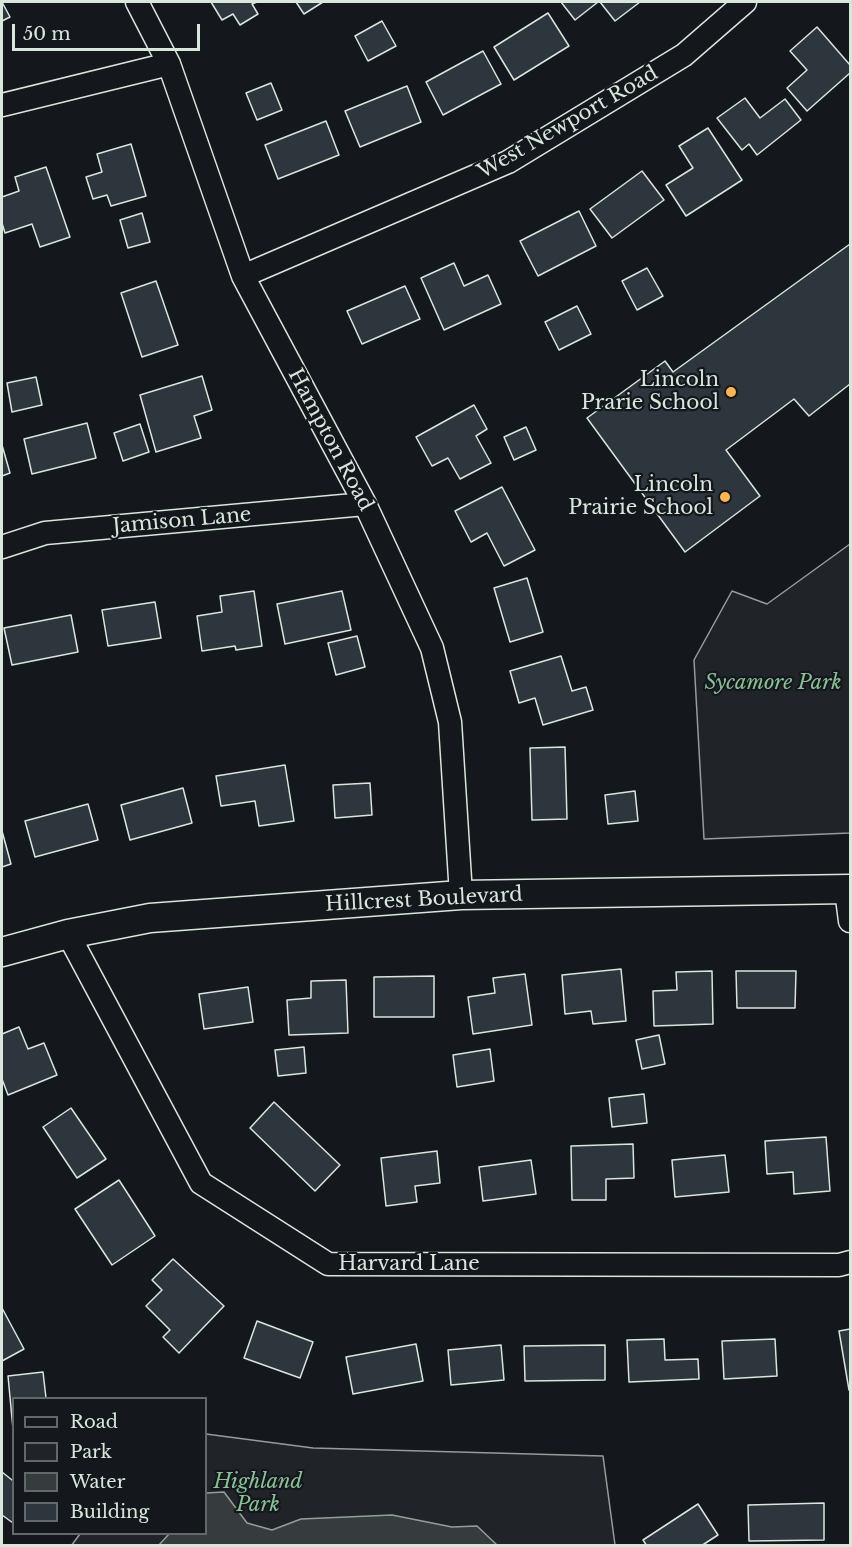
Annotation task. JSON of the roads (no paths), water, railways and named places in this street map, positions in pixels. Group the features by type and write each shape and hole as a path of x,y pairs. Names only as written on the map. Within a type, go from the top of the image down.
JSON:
{"street":[{"name":"Hampton Road","path":"137,2 169,64 243,276 365,504 432,648 450,722 461,895"},
{"name":"West Newport Road","path":"243,276 508,162 684,55 745,2"},
{"path":"2,105 169,64"},
{"name":"Jamison Lane","path":"2,547 45,533 365,504"},
{"path":"848,890 850,921"},
{"name":"Hillcrest Boulevard","path":"2,952 69,934 150,918 461,895 848,890"},
{"name":"Harvard Lane","path":"69,934 201,1183 328,1264 839,1265 850,1262"}],"water":[{"path":"224,1492 247,1523 272,1530 301,1519 392,1515 452,1527 477,1526 497,1545 159,1545 168,1535 207,1535 207,1493"}],"place":[{"name":"Lincoln Prarie School","path":"731,392"},
{"name":"Lincoln Prairie School","path":"725,497"}],"park label":[{"name":"Sycamore Park","path":"773,683"},
{"name":"Highland Park","path":"258,1494"}]}
